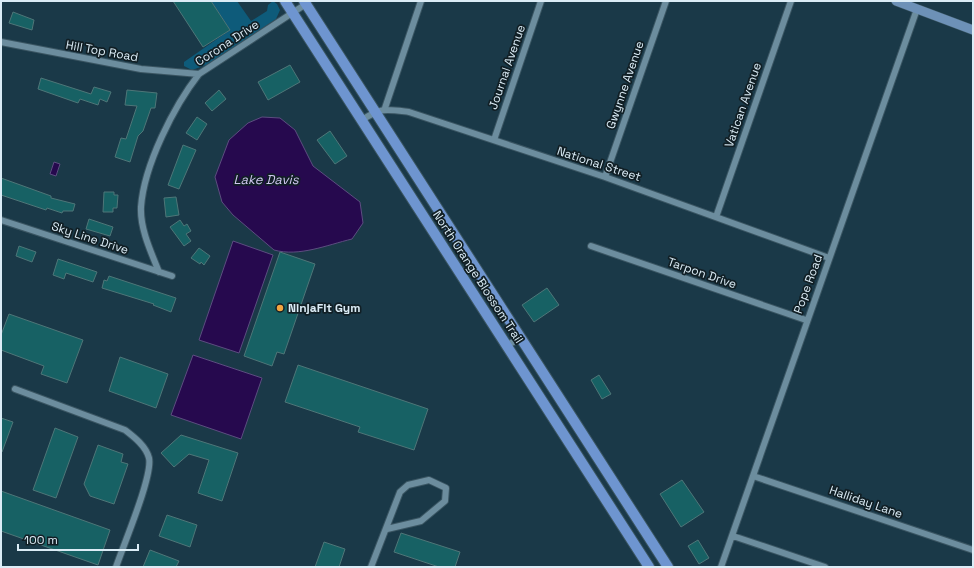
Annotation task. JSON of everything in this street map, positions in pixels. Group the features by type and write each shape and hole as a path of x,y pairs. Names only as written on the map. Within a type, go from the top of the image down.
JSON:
{"main road":[{"name":"North Orange Blossom Trail","path":"285,1 649,567"},
{"path":"896,1 973,30"},
{"name":"North Orange Blossom Trail","path":"305,3 668,567"}],"street":[{"path":"385,108 422,1"},
{"name":"Journal Avenue","path":"494,140 541,1"},
{"name":"Gwynne Avenue","path":"605,177 666,1"},
{"name":"Vatican Avenue","path":"716,216 790,1"},
{"name":"Corona Drive","path":"159,272 146,240 141,208 146,184 156,151 170,118 199,74 293,14 305,3"},
{"name":"Pope Road","path":"721,567 733,536 806,320 917,9"},
{"name":"Hill Top Road","path":"1,42 141,69 199,74"},
{"name":"National Street","path":"362,120 374,112 385,108 409,112 605,177 829,258"},
{"name":"Sky Line Drive","path":"1,220 172,276"},
{"name":"Tarpon Drive","path":"591,246 806,320"},
{"path":"506,345 521,339"},
{"path":"15,389 125,430 140,442 149,458 146,481 116,567"},
{"name":"Halliday Lane","path":"753,476 973,550"},
{"path":"371,567 387,529 400,492 408,485 429,480 446,488 444,500 421,521 387,529"},
{"path":"733,536 826,567"}],"shaded area":[{"path":"211,1 237,1 251,21 267,11 268,5 273,1 277,4 280,10 276,19 206,65 192,70 184,66 184,62 230,30"}],"water":[{"name":"Lake Davis","path":"262,117 280,118 295,130 313,166 360,202 363,223 352,239 303,251 284,252 274,250 233,215 222,202 215,177 229,140 248,123"},
{"path":"54,162 60,164 56,176 50,174"},
{"path":"233,241 273,255 239,353 199,340"},
{"path":"193,355 262,378 241,439 171,415"}],"building":[{"path":"173,1 211,1 230,30 203,47"},
{"path":"13,12 34,20 32,30 9,23"},
{"path":"290,65 300,82 268,100 258,82"},
{"path":"41,78 91,94 94,87 111,92 107,102 100,99 98,105 80,99 78,103 38,89"},
{"path":"127,90 157,93 155,108 151,108 143,131 138,136 130,162 115,157 121,138 126,139 137,106 125,105"},
{"path":"219,90 226,99 212,111 205,103"},
{"path":"197,117 207,124 197,140 186,133"},
{"path":"330,131 347,156 335,164 317,140"},
{"path":"183,145 196,150 179,189 168,185"},
{"path":"1,178 51,196 51,198 75,204 73,211 63,211 62,213 47,208 46,210 1,195"},
{"path":"104,192 114,192 114,195 118,195 117,208 113,208 113,212 103,212"},
{"path":"176,197 179,215 166,217 164,198"},
{"path":"89,219 113,227 110,236 86,229"},
{"path":"180,220 184,226 187,224 191,231 186,234 191,241 184,246 170,227"},
{"path":"19,246 36,252 32,262 16,256"},
{"path":"199,248 210,256 204,265 201,262 200,264 191,258"},
{"name":"NinjaFit Gym","path":"280,252 315,264 284,354 277,352 272,366 244,356"},
{"path":"58,259 97,272 93,282 66,273 64,279 53,275"},
{"path":"109,276 176,298 171,312 153,305 154,304 102,288 104,280 107,281"},
{"path":"547,288 559,305 534,322 522,305"},
{"path":"9,314 83,340 67,383 41,374 44,366 1,350 1,335"},
{"path":"120,357 168,374 156,408 109,391"},
{"path":"298,365 428,409 414,450 358,432 360,427 285,402"},
{"path":"599,375 611,394 602,399 591,380"},
{"path":"1,418 13,422 2,452 1,452"},
{"path":"55,428 78,437 56,498 33,490"},
{"path":"181,435 238,453 222,501 198,493 209,460 189,454 174,467 161,453"},
{"path":"98,445 123,454 121,462 128,464 114,504 90,496 84,484"},
{"path":"682,480 704,512 681,527 660,494"},
{"path":"1,491 110,530 98,565 1,531"},
{"path":"167,515 197,525 190,547 159,536"},
{"path":"401,533 460,552 455,567 439,567 394,552"},
{"path":"698,540 709,558 699,564 688,546"},
{"path":"324,542 345,549 339,567 315,567"},
{"path":"150,550 179,561 176,567 143,567"}],"place":[{"name":"NinjaFit Gym","path":"280,308"}]}
